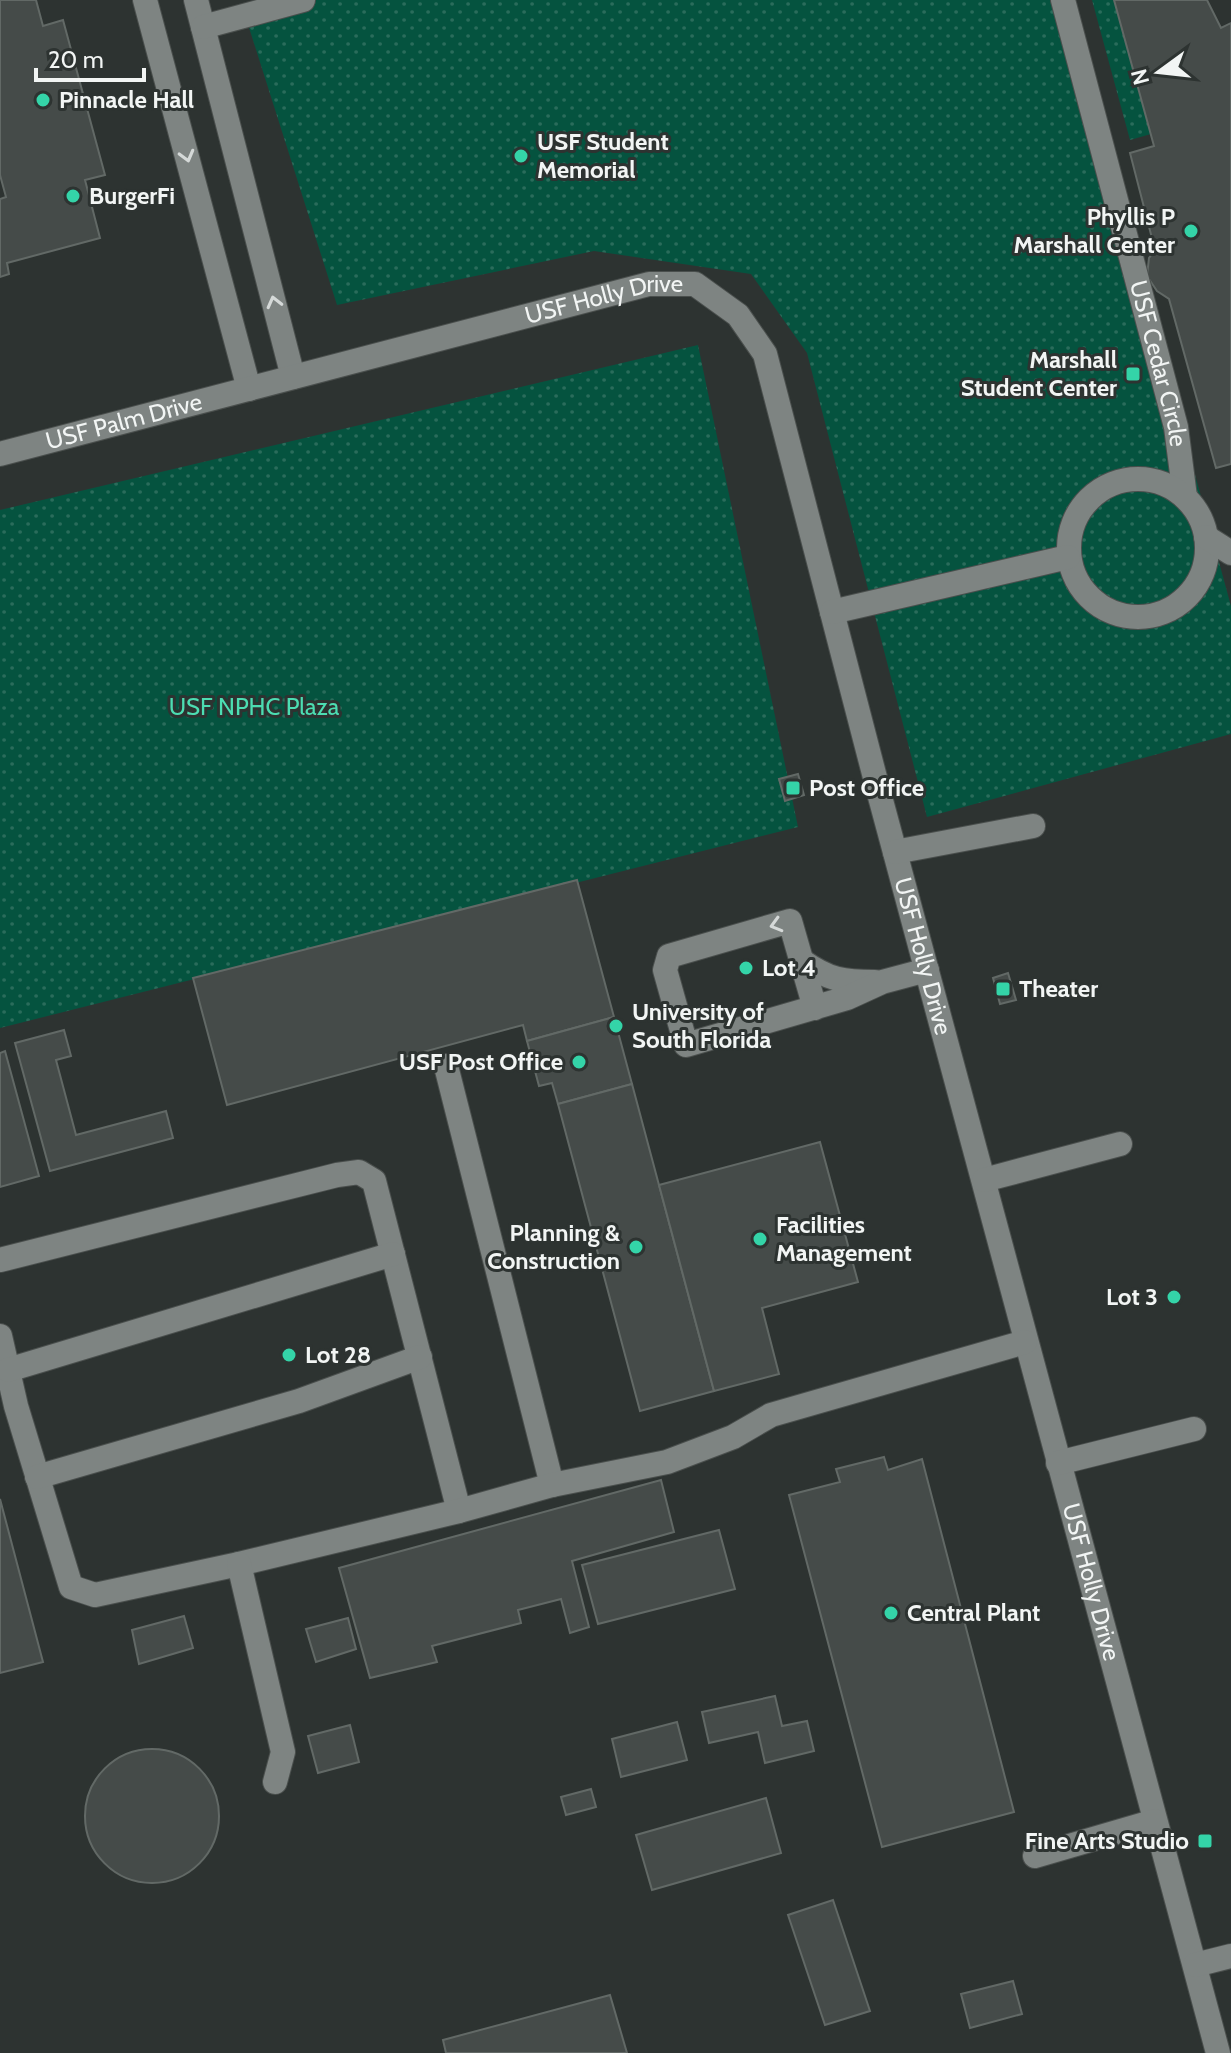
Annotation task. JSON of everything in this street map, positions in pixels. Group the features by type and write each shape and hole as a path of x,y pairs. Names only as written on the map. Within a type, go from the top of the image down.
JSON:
{"street":[{"path":"145,0 249,389"},
{"path":"196,0 293,377"},
{"path":"203,27 303,0"},
{"name":"USF Cedar Circle","path":"1063,0 1176,427 1185,497"},
{"name":"USF Holly Drive","path":"249,389 649,284 695,284 738,315 765,354 1025,1342 1218,2053"},
{"name":"USF Palm Drive","path":"0,454 249,389"},
{"name":"USF Cedar Circle","path":"1068,557 1071,532 1080,510 1096,492 1118,482 1141,478 1165,484 1185,497 1199,515 1206,537"},
{"path":"832,612 1068,557 1088,595 1105,609 1126,616 1148,616 1169,610 1187,597 1199,580 1207,559 1206,537"},
{"path":"1206,537 1231,553"},
{"path":"895,852 1033,826"},
{"path":"815,1008 790,921 669,956 665,970 686,1045 815,1008 882,982 927,970"},
{"path":"802,961 822,976 844,982 882,982"},
{"path":"446,1066 552,1485"},
{"path":"984,1180 1120,1144"},
{"path":"0,1260 359,1172 374,1181 459,1511"},
{"path":"8,1370 393,1254"},
{"path":"0,1336 16,1406 71,1587 95,1595 239,1564 459,1511 552,1485 667,1462 733,1437 771,1415 1025,1342"},
{"path":"37,1477 299,1401 420,1357"},
{"path":"1058,1463 1194,1429"},
{"path":"239,1564 283,1752 275,1782"},
{"path":"1035,1856 1155,1821"},
{"path":"1195,1965 1231,1956"}],"green space":[{"path":"307,0 1065,0 1231,606 1231,734 927,817 807,353 751,274 594,251 337,305 245,15"},
{"path":"1092,0 1114,0 1151,134 1130,140"},
{"name":"USF NPHC Plaza","path":"698,345 798,827 0,1028 0,510"}],"building":[{"name":"Pinnacle Hall","path":"0,0 36,0 43,26 63,20 105,175 85,180 100,238 7,263 9,274 0,277 0,199 6,197 0,175"},
{"name":"Phyllis P Marshall Center","path":"1114,0 1207,0 1221,28 1231,23 1231,464 1216,468 1169,299 1157,291 1147,276 1149,258 1155,250 1130,153 1154,146"},
{"path":"798,774 804,795 785,801 779,779"},
{"path":"577,880 614,1017 527,1041 523,1025 227,1105 193,978"},
{"path":"1008,973 1016,1000 1000,1004 993,978"},
{"name":"USF Post Office","path":"614,1017 632,1084 558,1104 552,1083 539,1086 527,1041"},
{"path":"64,1030 71,1056 56,1060 76,1135 166,1111 173,1138 50,1171 15,1043"},
{"path":"5,1051 39,1176 0,1187 0,1053"},
{"name":"Planning & Construction","path":"632,1084 714,1391 640,1411 558,1104"},
{"name":"Facilities Management","path":"820,1142 858,1282 762,1308 779,1374 714,1391 659,1185"},
{"name":"Central Plant","path":"884,1457 888,1470 922,1459 1014,1812 882,1847 789,1495 840,1482 836,1469"},
{"path":"661,1480 674,1532 572,1561 589,1627 570,1633 561,1599 518,1610 521,1623 432,1646 437,1662 370,1678 339,1568"},
{"path":"0,1499 43,1662 0,1673"},
{"path":"719,1530 735,1589 598,1624 582,1565"},
{"path":"184,1616 193,1648 139,1664 132,1630"},
{"path":"348,1618 356,1649 316,1662 306,1629"},
{"path":"775,1696 782,1726 807,1721 814,1751 765,1763 758,1732 709,1743 702,1712"},
{"path":"677,1722 687,1760 621,1777 612,1739"},
{"path":"350,1725 359,1762 318,1773 308,1736"},
{"path":"152,1749 178,1754 200,1768 214,1790 219,1816 214,1842 200,1864 178,1878 152,1883 126,1878 104,1864 90,1842 85,1816 90,1790 104,1768 126,1754"},
{"path":"591,1789 596,1807 566,1815 561,1797"},
{"path":"766,1798 781,1853 652,1890 636,1835"},
{"path":"833,1900 870,2011 825,2025 788,1915"},
{"path":"1013,1981 1022,2014 970,2028 961,1994"},
{"path":"610,1995 627,2053 446,2053 443,2040"}],"place":[{"name":"Pinnacle Hall","path":"43,100"},
{"name":"USF Student Memorial","path":"521,156"},
{"name":"BurgerFi","path":"73,196"},
{"name":"Phyllis P Marshall Center","path":"1191,231"},
{"name":"Marshall Student Center","path":"1133,374"},
{"name":"Post Office","path":"793,788"},
{"name":"Lot 4","path":"746,968"},
{"name":"Theater","path":"1003,989"},
{"name":"University of South Florida","path":"616,1026"},
{"name":"USF Post Office","path":"579,1062"},
{"name":"Facilities Management","path":"760,1239"},
{"name":"Planning & Construction","path":"636,1247"},
{"name":"Lot 3","path":"1174,1297"},
{"name":"Lot 28","path":"289,1355"},
{"name":"Central Plant","path":"891,1613"},
{"name":"Fine Arts Studio","path":"1205,1841"}]}
